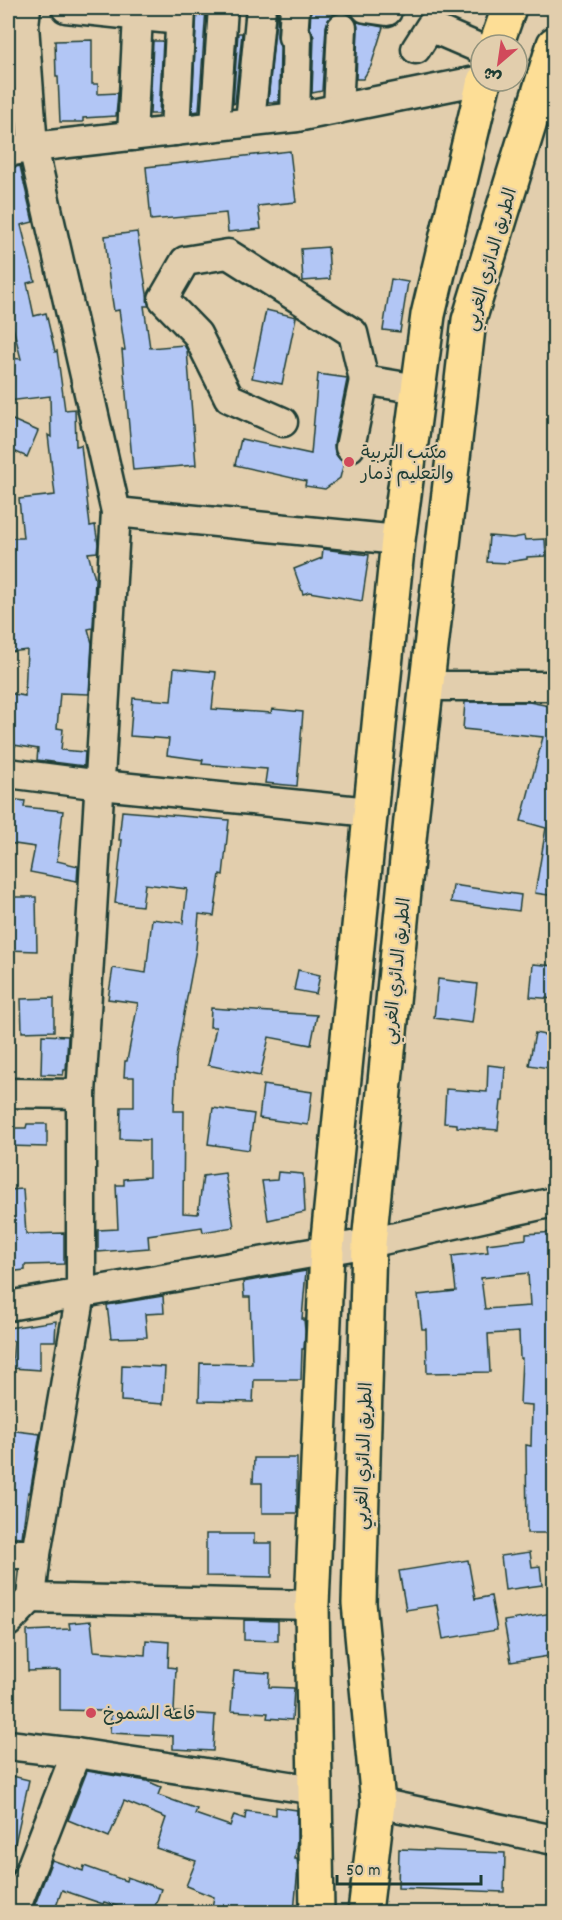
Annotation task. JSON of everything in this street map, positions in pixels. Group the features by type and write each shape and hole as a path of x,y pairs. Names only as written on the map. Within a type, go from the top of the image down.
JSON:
{"main road":[{"path":"500,33 509,8"},
{"name":"الطريق الدائري الغربي","path":"365,1912 378,1803 359,1603 369,1243 411,820 469,320 555,44"},
{"path":"316,1912 312,1605 327,1250 369,812 398,540 418,388 428,315 480,93"},
{"path":"312,1605 359,1603"}],"street":[{"path":"66,8 138,15 181,14 175,131"},
{"path":"215,126 223,8"},
{"path":"250,123 261,8"},
{"path":"293,37 295,8"},
{"path":"8,1622 31,1598 36,1554 81,1293 81,1094 116,512 20,150 21,13"},
{"path":"132,136 138,15"},
{"path":"416,49 430,27 469,44"},
{"path":"338,109 342,28"},
{"path":"219,61 297,37 295,117"},
{"path":"20,150 295,117 469,84"},
{"path":"283,422 229,398 197,334 163,299 185,261 228,254 353,333 364,380 350,447"},
{"path":"364,380 418,388"},
{"path":"116,512 398,540"},
{"path":"428,686 555,686"},
{"path":"8,773 101,785 369,812"},
{"path":"8,1093 81,1094"},
{"path":"8,1306 369,1243 555,1202"},
{"path":"8,1554 36,1554"},
{"path":"31,1598 312,1605"},
{"path":"8,1744 315,1790"},
{"path":"14,1912 76,1753"},
{"path":"378,1803 555,1840"}],"building":[{"path":"197,8 206,8 199,111 192,112"},
{"path":"277,8 277,36 280,47 279,102 268,102"},
{"path":"311,8 338,8 350,11 351,14 335,13 328,20 322,91 312,93 314,37 310,28"},
{"path":"357,22 383,27 371,66 363,79 356,79"},
{"path":"238,33 242,33 235,103 233,104"},
{"path":"92,40 92,84 98,84 98,94 118,93 116,116 83,118 83,122 60,122 55,41"},
{"path":"153,41 163,41 159,114 150,114"},
{"path":"290,151 296,202 258,206 261,229 228,232 226,213 151,220 146,167"},
{"path":"20,166 33,222 21,225 35,281 27,283 34,316 46,313 55,352 57,351 65,410 75,409 76,446 81,445 90,526 95,525 98,544 97,552 88,553 95,579 93,628 88,629 92,643 89,694 60,693 57,728 63,729 61,750 85,752 84,766 37,760 38,749 8,744 8,693 25,696 27,650 10,652 8,538 23,538 19,499 55,495 48,435 51,437 50,396 8,401 8,358 21,359 10,315 8,316 8,169"},
{"path":"137,232 149,306 144,306 150,348 184,345 187,350 196,465 133,470 122,350 125,350 119,310 114,311 105,236"},
{"path":"328,247 330,279 303,281 301,249"},
{"path":"391,279 408,282 400,332 383,330"},
{"path":"266,310 296,317 282,384 252,378"},
{"path":"318,374 347,378 334,444 335,453 344,462 340,478 325,489 305,486 306,481 235,465 241,439 311,454"},
{"path":"8,418 38,431 27,457 14,451 8,466"},
{"path":"489,536 513,538 524,536 525,540 545,539 546,556 527,557 527,559 508,563 487,562"},
{"path":"323,549 369,555 362,601 309,592 303,594 294,569 322,558"},
{"path":"174,668 216,672 212,709 271,713 272,709 303,712 297,786 265,783 267,769 202,764 203,760 167,755 169,739 130,736 133,698 171,701"},
{"path":"465,702 529,702 555,707 555,896 535,893 546,828 521,821 543,737 463,729"},
{"path":"8,799 25,801 24,807 63,811 57,861 78,866 77,881 30,872 35,847 8,843"},
{"path":"122,811 229,820 223,875 220,874 214,916 199,914 196,949 176,1057 174,1111 184,1111 183,1213 198,1214 203,1176 225,1173 234,1227 203,1232 202,1227 148,1235 149,1248 98,1252 98,1230 118,1229 116,1185 124,1185 124,1179 149,1177 149,1140 120,1139 121,1107 134,1107 134,1077 124,1077 125,1061 127,1061 138,1003 108,999 113,968 146,973 152,919 183,923 187,889 145,884 142,906 115,903 122,840 119,840"},
{"path":"453,885 521,895 519,911 451,902"},
{"path":"8,897 36,897 37,951 8,950"},
{"path":"533,964 555,966 555,999 530,997"},
{"path":"298,970 320,975 316,994 294,990"},
{"path":"438,979 477,984 472,1023 434,1018"},
{"path":"54,998 54,1031 22,1032 21,999"},
{"path":"211,1008 317,1015 311,1045 269,1037 260,1076 208,1065 216,1027 210,1027"},
{"path":"535,1033 555,1037 555,1069 529,1065"},
{"path":"42,1035 68,1036 66,1070 63,1075 41,1074"},
{"path":"488,1065 505,1067 498,1130 457,1127 457,1124 444,1123 446,1089 487,1092"},
{"path":"263,1085 312,1092 308,1125 259,1118"},
{"path":"213,1108 254,1114 249,1150 208,1144"},
{"path":"27,1124 47,1124 47,1147 8,1146 8,1128 26,1128"},
{"path":"278,1172 303,1174 305,1212 268,1220 262,1181 277,1180"},
{"path":"23,1189 26,1234 64,1233 64,1264 25,1265 25,1270 8,1272 8,1190"},
{"path":"555,1232 555,1533 527,1533 526,1445 531,1446 532,1405 520,1404 522,1358 520,1358 519,1332 488,1334 490,1372 427,1373 426,1329 422,1329 418,1295 456,1291 452,1256 488,1252 487,1244 526,1239 526,1234","holes":["528,1273 530,1306 485,1309 481,1278"]},
{"path":"306,1271 301,1380 254,1380 253,1402 199,1401 200,1363 252,1364 250,1297 244,1297 243,1282"},
{"path":"163,1296 164,1313 145,1314 147,1337 111,1338 107,1305"},
{"path":"56,1321 55,1341 40,1341 40,1370 12,1368 14,1341 8,1340 8,1328"},
{"path":"122,1365 165,1367 163,1404 121,1401"},
{"path":"8,1430 40,1434 30,1493 28,1492 22,1537 8,1536"},
{"path":"254,1458 297,1458 297,1513 262,1513 262,1483 253,1483"},
{"path":"206,1534 254,1534 254,1543 272,1543 272,1577 206,1576"},
{"path":"530,1552 532,1567 540,1566 542,1585 505,1590 501,1556"},
{"path":"468,1560 475,1599 491,1596 497,1630 443,1639 437,1605 406,1610 399,1571"},
{"path":"552,1613 555,1626 555,1655 511,1662 504,1621"},
{"path":"244,1620 278,1621 278,1641 244,1640"},
{"path":"91,1621 94,1651 145,1655 146,1640 169,1642 168,1667 176,1668 174,1712 215,1715 213,1751 173,1749 173,1736 110,1733 111,1715 102,1714 102,1711 60,1710 60,1670 28,1671 27,1631 70,1629 69,1623"},
{"path":"234,1671 270,1673 269,1687 294,1688 292,1720 267,1718 268,1713 231,1711"},
{"path":"87,1771 147,1781 161,1787 158,1795 197,1809 195,1814 230,1826 234,1815 245,1819 246,1811 276,1815 276,1807 297,1810 295,1859 297,1859 298,1868 294,1912 211,1912 214,1897 186,1886 196,1861 156,1848 166,1818 124,1801 109,1837 68,1820"},
{"path":"8,1775 29,1780 14,1848 8,1848"},
{"path":"399,1849 505,1853 504,1892 398,1888"},
{"path":"52,1860 83,1871 84,1866 126,1881 127,1877 161,1889 153,1912 135,1912 62,1890 54,1912 32,1912"}],"place":[{"name":"مكتب التربية والتعليم ذمار","path":"349,462"},
{"name":"قاعة الشموخ","path":"91,1713"}]}
